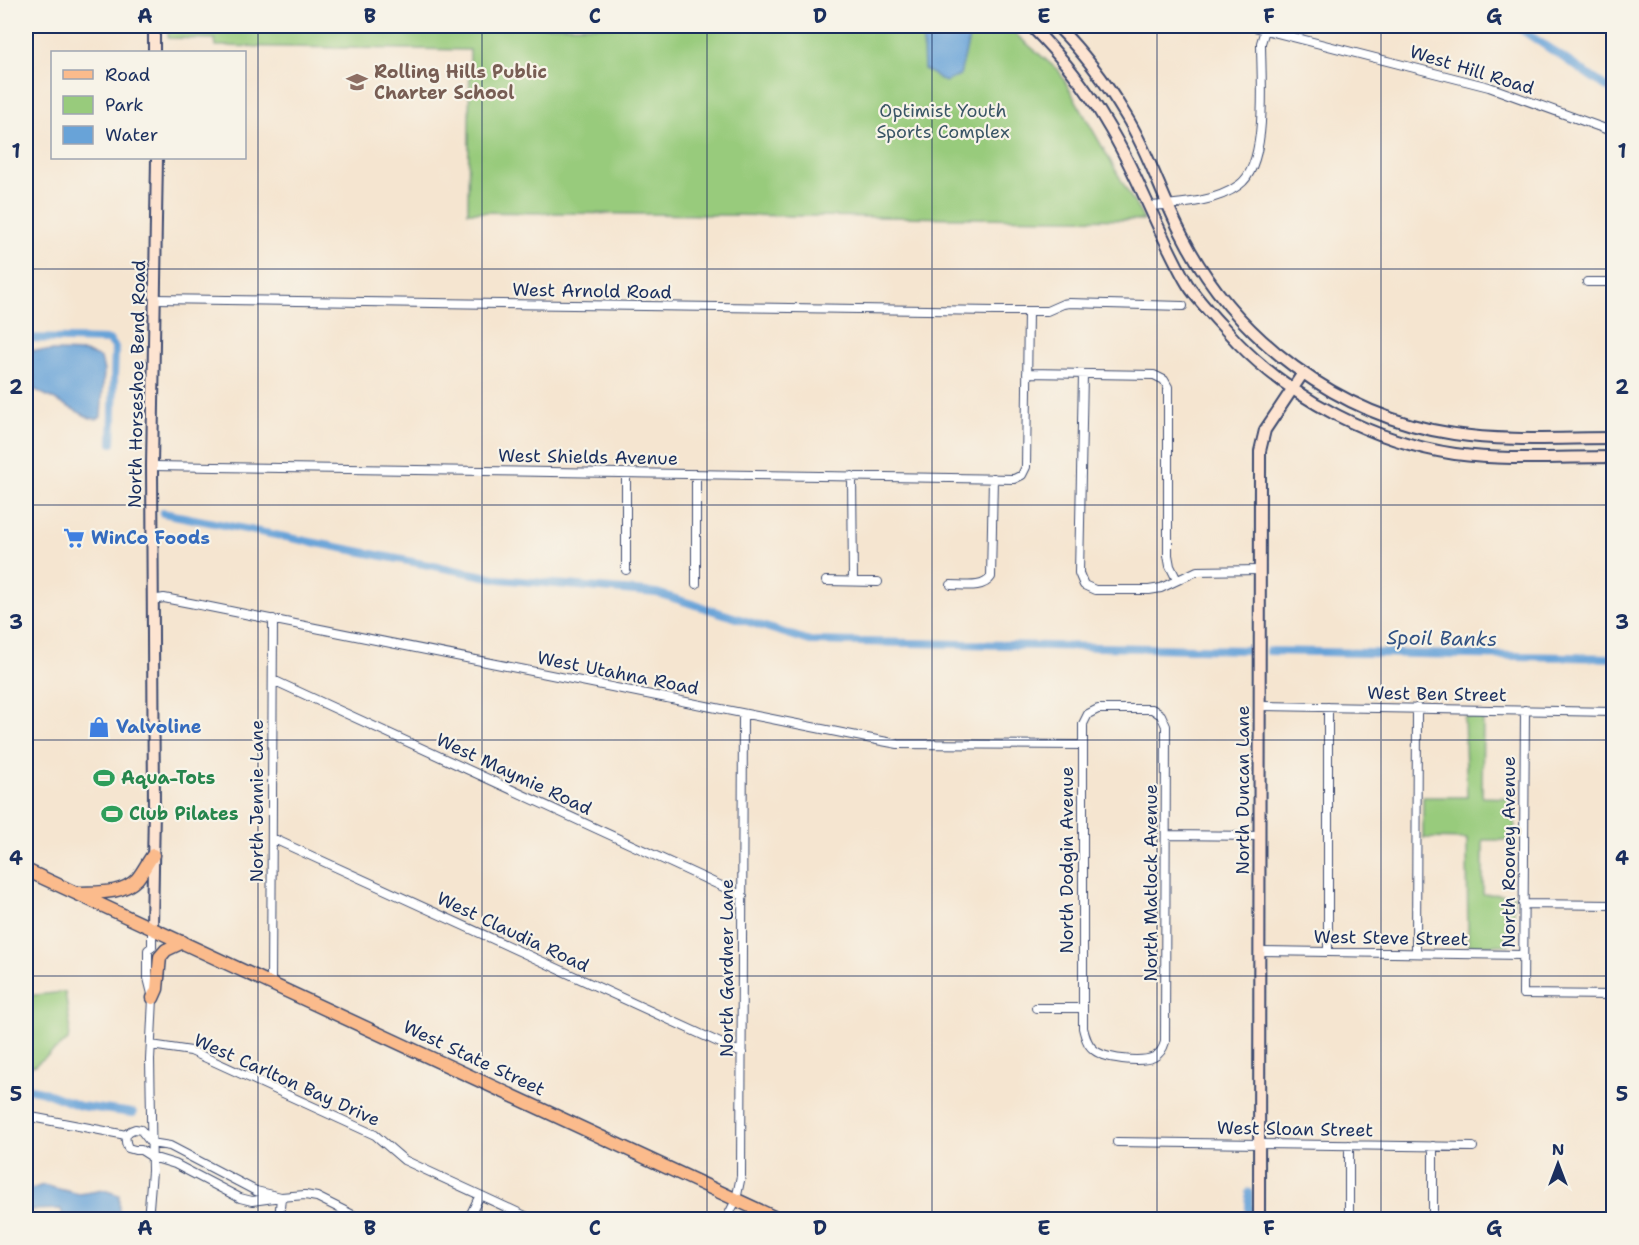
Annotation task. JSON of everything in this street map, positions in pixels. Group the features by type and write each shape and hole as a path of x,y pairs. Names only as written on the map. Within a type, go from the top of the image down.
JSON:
{"main road":[{"path":"76,893 111,892 129,885 136,880 153,855"},
{"name":"West State Street","path":"26,870 780,1220"},
{"path":"153,998 157,989 160,957 166,950 183,942"}],"street":[{"path":"154,26 154,51"},
{"path":"1031,26 1054,49 1106,121 1150,206 1164,242 1186,283 1224,328 1258,363 1292,388 1361,426 1433,450 1484,456 1614,457"},
{"path":"1058,26 1099,76 1127,116 1181,234 1202,272 1270,349 1303,374 1368,409 1427,429 1480,437 1614,438"},
{"name":"West Hill Road","path":"1250,26 1489,87 1614,132"},
{"path":"1150,206 1200,200 1225,193 1240,185 1247,177 1258,149 1261,128 1262,43 1265,30"},
{"name":"North Horseshoe Bend Road","path":"148,1220 152,1157 150,1060 153,998 148,978 148,950 152,946 154,807 152,466 157,159"},
{"path":"1587,282 1614,282"},
{"name":"West Arnold Road","path":"155,299 1028,311 1047,311 1069,303 1183,306"},
{"path":"1028,311 1027,373 1154,375 1164,380 1168,387 1168,555 1170,566 1177,580"},
{"name":"West Shields Avenue","path":"152,466 1014,479 1022,475 1026,467 1027,373"},
{"path":"1083,374 1079,573 1084,585 1095,590 1139,591 1161,588 1197,572 1260,570"},
{"name":"North Duncan Lane","path":"1259,1220 1260,451 1265,430 1303,374"},
{"path":"626,473 626,570"},
{"path":"696,474 696,584"},
{"path":"852,476 853,581"},
{"path":"951,585 980,585 988,582 992,573 993,478"},
{"path":"826,581 878,582"},
{"name":"West Utahna Road","path":"152,600 164,598 273,619 898,744 1082,745"},
{"name":"North Jennie Lane","path":"271,984 273,619"},
{"name":"West Maymie Road","path":"273,680 742,896"},
{"name":"West Ben Street","path":"1260,706 1614,712"},
{"path":"1328,707 1328,952"},
{"path":"1416,954 1417,708"},
{"name":"North Dodgin Avenue","path":"1161,715 1152,710 1098,709 1088,714 1083,724 1081,1008 1085,1038 1093,1049 1103,1056 1149,1059 1161,1052"},
{"name":"North Rooney Avenue","path":"1525,710 1522,994 1614,995"},
{"name":"North Gardner Lane","path":"726,1220 736,1200 741,1176 743,714"},
{"name":"North Matlock Avenue","path":"1161,715 1166,726 1167,835 1165,1042 1161,1052"},
{"path":"1167,835 1260,836"},
{"name":"West Claudia Road","path":"272,838 742,1053"},
{"path":"1523,904 1614,905"},
{"name":"West Steve Street","path":"1259,951 1523,955"},
{"path":"1036,1008 1081,1008"},
{"name":"West Carlton Bay Drive","path":"151,1045 195,1053 319,1109 375,1135 404,1160 534,1220"},
{"path":"26,1116 126,1135"},
{"path":"281,1197 256,1191 170,1146 152,1143 141,1130 135,1129 126,1135 125,1141 129,1148 141,1149 152,1157 175,1164 240,1198 252,1200 305,1195 317,1197 363,1220"},
{"name":"West Sloan Street","path":"1117,1142 1473,1147"},
{"path":"1349,1145 1349,1220"},
{"path":"1433,1146 1433,1220"},
{"path":"468,1220 480,1195"},
{"path":"279,1220 281,1197"}],"green space":[{"name":"Optimist Youth Sports Complex","path":"168,26 1006,26 1059,71 1144,220 468,212 470,50 216,46 215,39 168,38"},
{"path":"1464,717 1483,717 1482,797 1515,798 1515,840 1483,840 1483,894 1514,895 1514,938 1508,945 1468,945 1467,839 1423,838 1423,797 1467,797"},
{"path":"65,992 70,1025 68,1040 35,1065 26,1068 26,996"}],"water":[{"path":"922,26 972,26 960,75 945,82 924,69"},
{"path":"26,350 85,352 101,358 104,371 101,416 97,419 90,418 26,385"},
{"path":"43,1185 79,1194 104,1190 119,1195 119,1219 58,1219 63,1217 61,1209 29,1210 27,1217 34,1219 26,1219 26,1191"}],"waterway":[{"path":"1516,26 1614,92"},
{"path":"26,338 109,340 115,347 112,443"},
{"path":"163,513 500,579 657,593 810,641 1248,650"},
{"name":"Spoil Banks","path":"1269,651 1614,658"},
{"path":"26,1088 41,1091 80,1106 133,1113"},
{"path":"1249,1192 1249,1220"}],"place":[{"name":"Rolling Hills Public Charter School","path":"357,82"},
{"name":"WinCo Foods","path":"74,538"},
{"name":"Valvoline","path":"99,727"},
{"name":"Aqua-Tots","path":"104,778"},
{"name":"Club Pilates","path":"112,814"}]}
